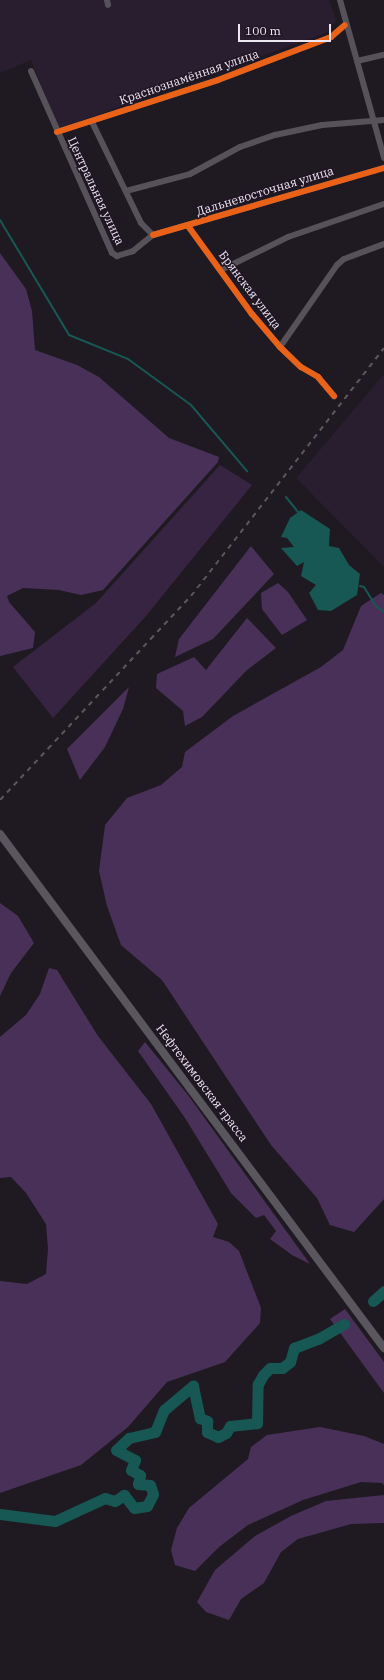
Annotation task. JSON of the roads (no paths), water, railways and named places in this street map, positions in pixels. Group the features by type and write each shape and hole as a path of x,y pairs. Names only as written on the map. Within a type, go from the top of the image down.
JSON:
{"main road":[{"name":"Нефтехимовская трасса","path":"1,835 384,1348"}],"street":[{"path":"340,0 345,25 357,61 384,158"},
{"name":"Краснознамённая улица","path":"57,132 92,122 330,38 345,25"},
{"path":"357,61 384,55"},
{"name":"Центральная улица","path":"32,71 57,132 112,253 117,256 133,251 153,235"},
{"path":"126,191 190,174 240,147 275,135 322,125 384,120"},
{"path":"92,122 141,223 153,235"},
{"name":"Дальневосточная улица","path":"153,235 384,168"},
{"path":"221,270 288,237 384,204"},
{"name":"Брянская улица","path":"188,226 252,314 280,347 301,367 318,377 334,396"},
{"path":"280,347 337,265 344,259 384,244"}],"waterway":[{"path":"0,220 69,335 128,359 191,405 247,471"},
{"path":"286,497 298,512"},
{"path":"360,586 364,587 376,606 384,612"},
{"path":"373,1301 384,1291"},
{"path":"0,1514 55,1521 105,1498 115,1501 124,1495 134,1508 147,1506 153,1494 150,1485 138,1484 140,1475 131,1470 135,1460 116,1450 129,1438 155,1432 164,1410 193,1386 200,1418 207,1421 207,1432 218,1437 226,1433 230,1426 257,1423 258,1384 263,1375 270,1368 282,1368 290,1362 294,1348 318,1339 344,1324"}],"railway":[{"path":"0,800 191,596 384,348"}]}
